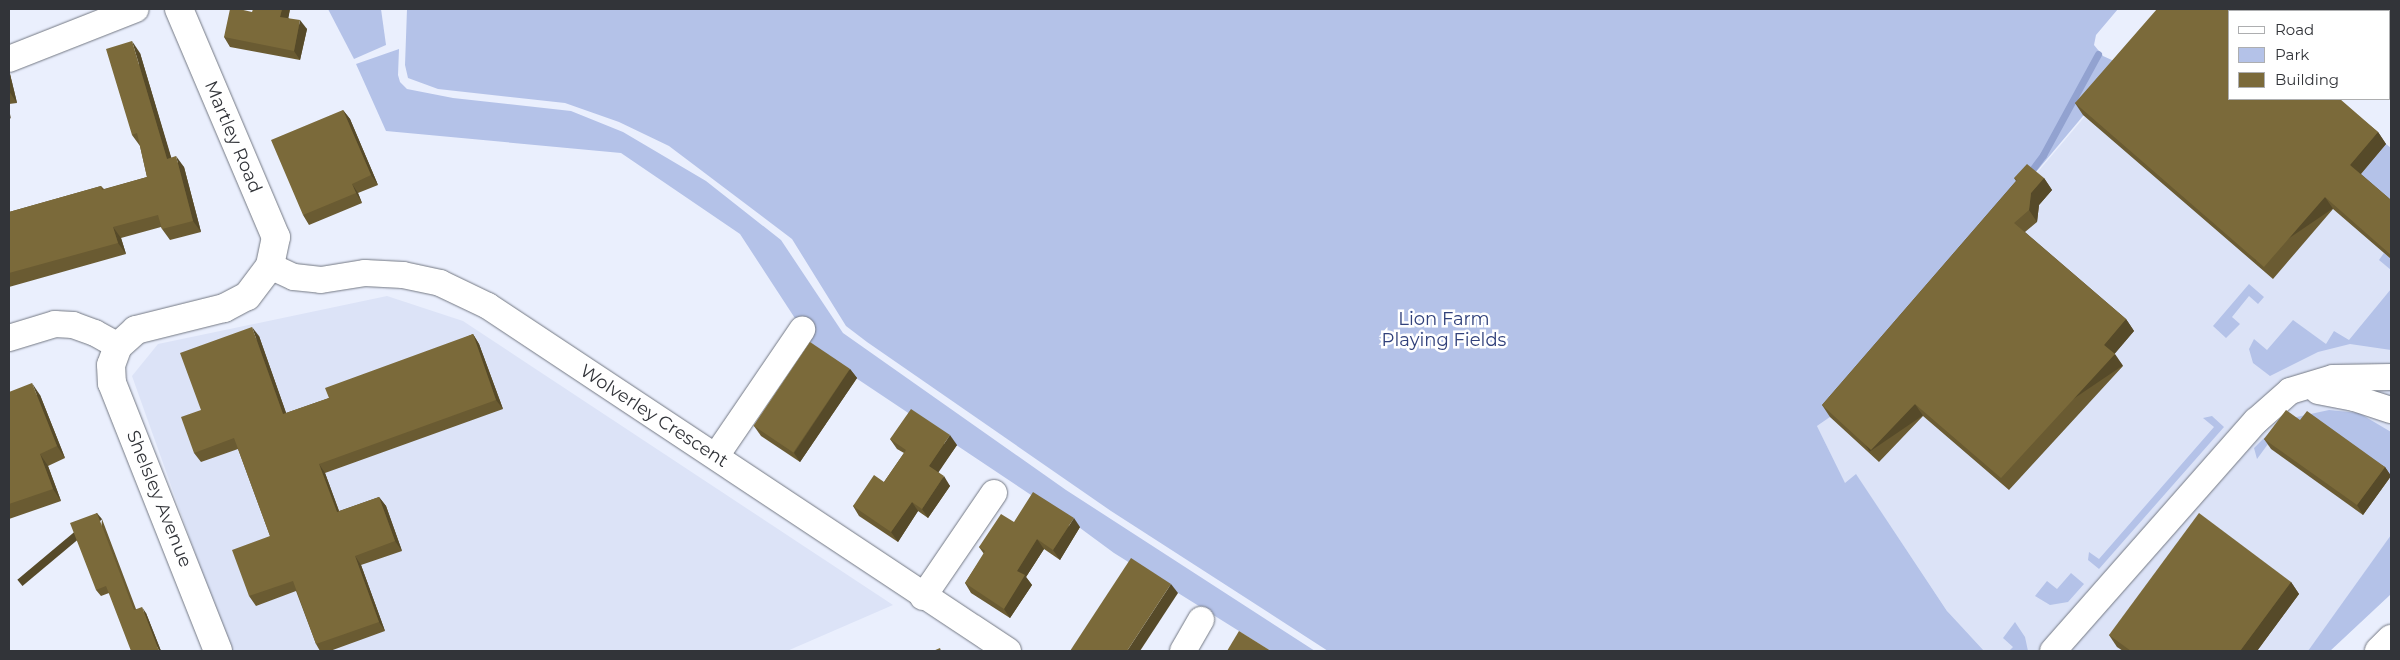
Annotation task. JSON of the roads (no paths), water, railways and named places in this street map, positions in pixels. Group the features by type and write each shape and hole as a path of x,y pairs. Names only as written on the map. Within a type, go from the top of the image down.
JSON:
{"street":[{"path":"9,59 136,9"},
{"name":"Martley Road","path":"179,9 276,237 270,266"},
{"path":"9,338 56,324 95,333 118,346 136,330 224,308 247,296 270,266"},
{"name":"Wolverley Crescent","path":"270,266 294,277 321,280 364,273 403,275 440,283 488,306 1008,651"},
{"path":"716,456 802,330"},
{"name":"Shelsley Avenue","path":"118,346 111,365 112,383 218,651"},
{"path":"2053,651 2256,421 2276,406 2290,391 2313,382 2333,378 2391,377"},
{"path":"2276,406 2314,391 2354,398 2391,410"},
{"path":"924,597 994,493"},
{"path":"1183,651 1200,620"},
{"path":"2379,651 2391,639"}],"waterway":[{"path":"2028,175 2043,155 2098,54"}],"park label":[{"name":"Lion Farm Playing Fields","path":"1444,330"}]}
